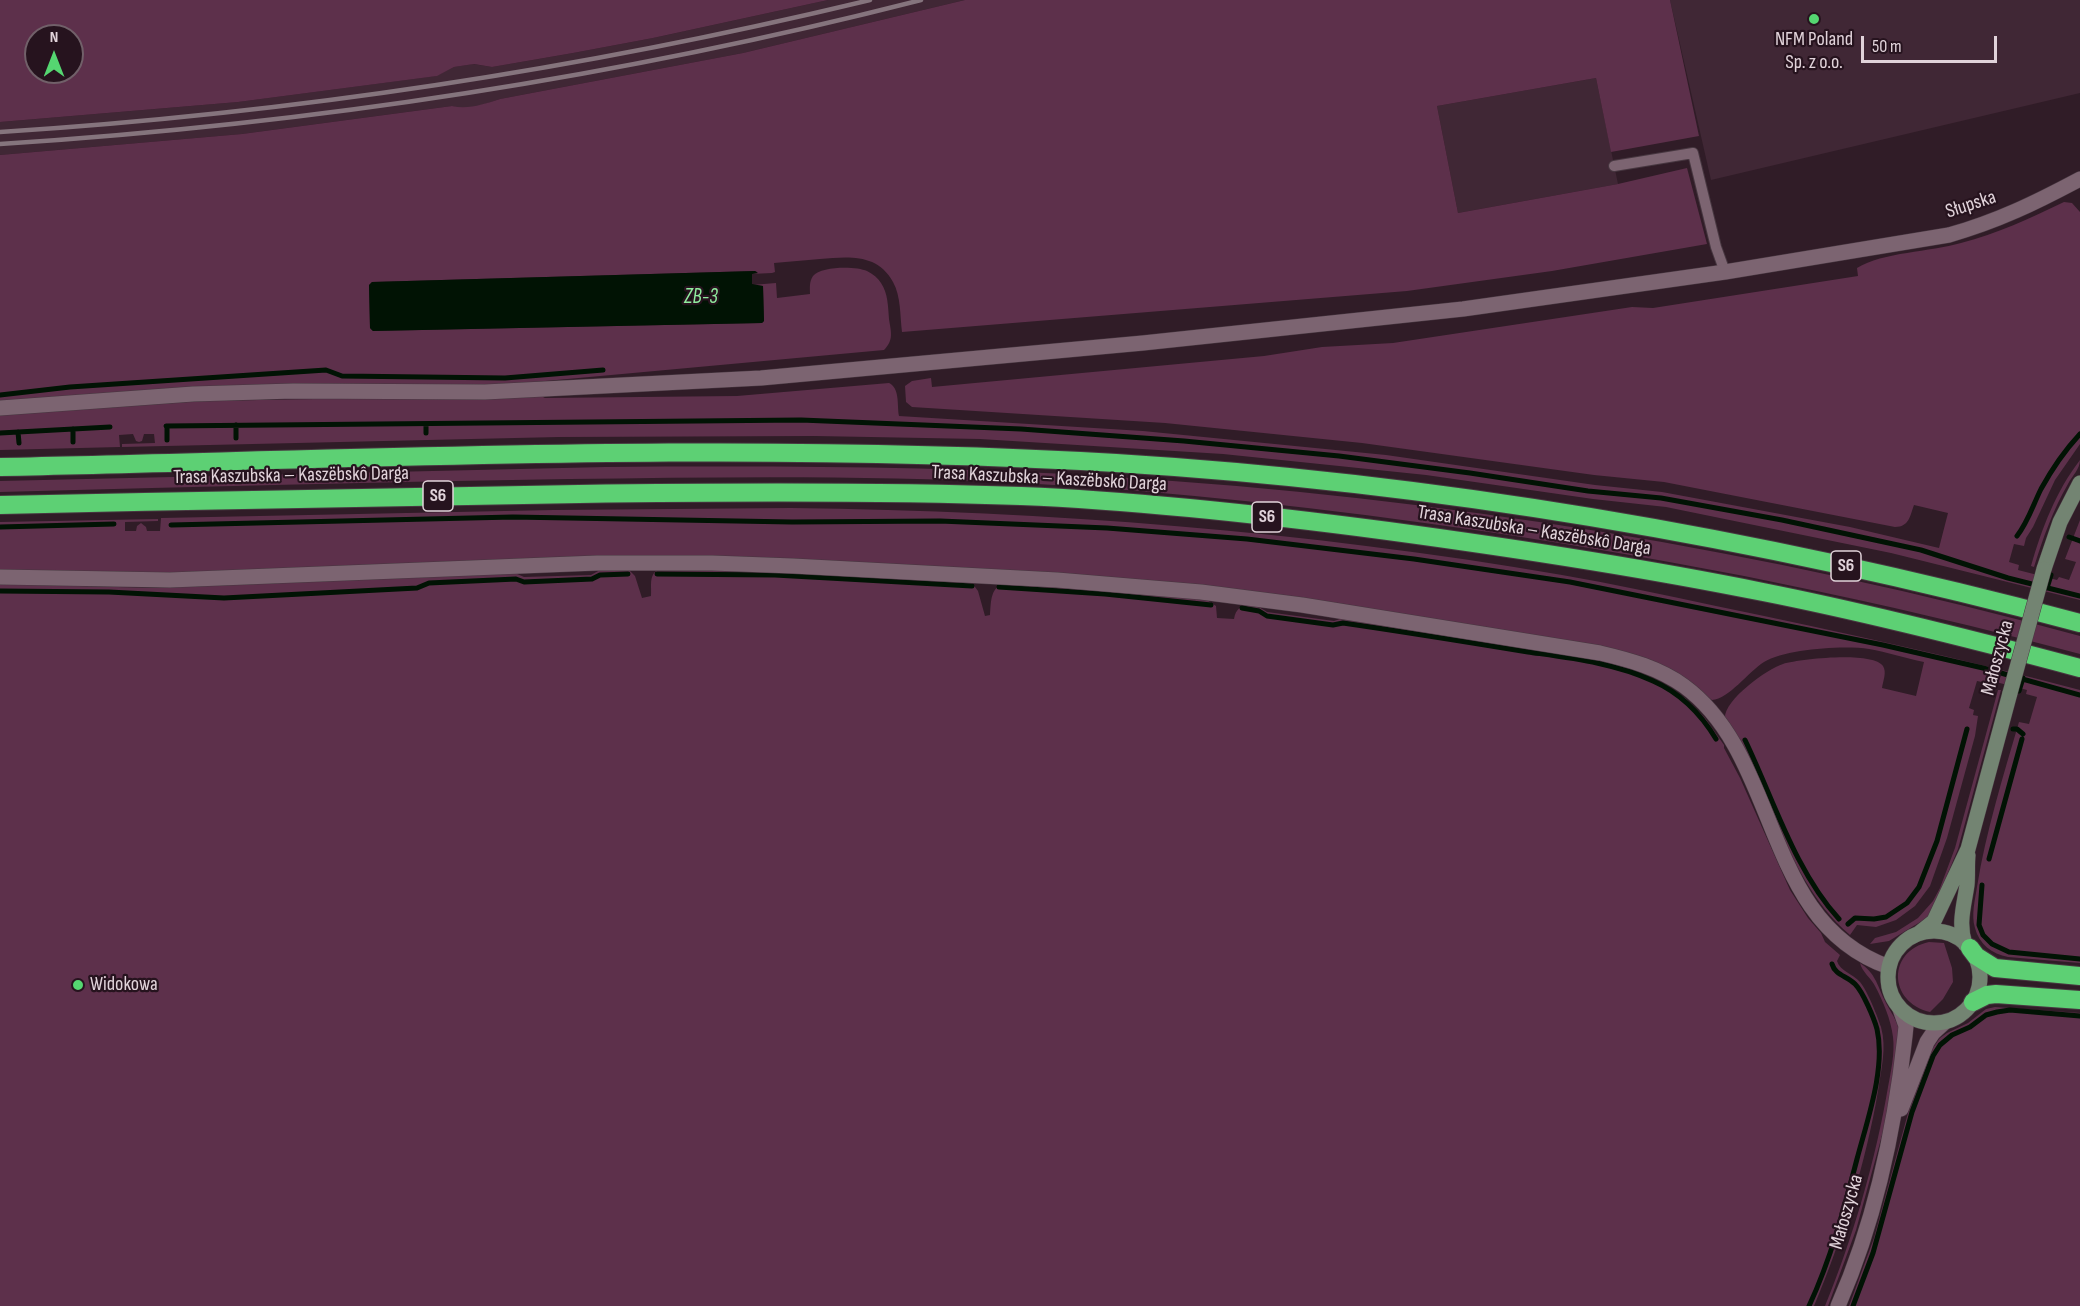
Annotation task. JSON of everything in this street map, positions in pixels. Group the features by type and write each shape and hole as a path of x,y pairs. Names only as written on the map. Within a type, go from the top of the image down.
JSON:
{"highway":[{"name":"Trasa Kaszubska – Kaszëbskô Darga","path":"0,467 650,453 787,453 1026,459 1120,464 1337,482 1600,518 1776,550 1930,585 2080,623"},
{"name":"Trasa Kaszubska – Kaszëbskô Darga","path":"0,505 722,492 1013,496 1117,503 1334,524 1544,553 1767,593 1942,633 2080,668"},
{"path":"1967,946 1976,956 1995,968 2080,976"},
{"path":"1972,1002 1987,995 1996,994 2080,1000"}],"main road":[{"name":"Małoszycka","path":"1918,934 1934,921 1968,849 2044,569 2064,512 2080,483"},
{"name":"Małoszycka","path":"1967,946 1961,928 1961,918 1967,884 1968,849"},
{"path":"1940,932 1951,934 1967,946 1979,968 1977,992 1972,1002 1956,1018 1933,1023 1912,1018 1900,1009 1892,996 1888,987 1892,956 1899,947 1918,934 1940,932"}],"street":[{"name":"Słupska","path":"0,408 193,394 293,391 485,392 761,378 1131,344 1451,310 1725,272 1938,237 1979,226 2019,211 2080,179"},
{"path":"0,578 152,581 597,563 793,566 1057,580 1201,592 1276,601 1600,653 1635,662 1660,672 1683,686 1709,709 1722,725 1738,754 1790,872 1811,908 1845,943 1866,957 1889,967"},
{"name":"Małoszycka","path":"1893,1128 1906,1026 1900,1009"},
{"name":"Małoszycka","path":"1838,1306 1864,1232 1893,1128 1928,1042 1933,1033 1945,1022"}],"lane":[{"path":"1614,166 1693,153 1716,247 1725,272"}],"shaded area":[{"path":"0,0 828,0 573,53 492,67 474,64 454,67 437,76 238,102 0,122"},
{"path":"828,0 965,0 743,53 500,99 462,109 452,106 242,134 0,155 0,122 238,102 436,76 454,67 473,64 492,67 573,53"},
{"path":"965,0 1670,0 1699,136 1611,152 1596,78 1437,106 1458,213 1618,184 1687,168 1707,244 1552,271 1407,291 902,332 899,300 893,282 879,266 870,261 851,258 774,263 775,272 772,273 751,274 757,272 755,271 372,282 369,285 370,328 373,331 762,323 764,321 763,286 752,285 776,283 777,298 810,294 811,280 817,273 823,270 855,268 871,273 883,287 887,300 891,336 884,350 513,384 0,401 0,155 242,134 452,106 470,107 500,99 743,53"},
{"path":"1670,0 2080,0 2080,93 1711,180"},
{"path":"1596,78 1618,184 1458,213 1437,106"},
{"path":"2064,202 2072,203 2080,212 2080,444 2055,480 2024,546 2014,544 2009,562 2019,565 2018,570 2057,580 2059,577 2069,580 2076,562 2065,559 2080,520 2080,600 1891,553 1666,507 1426,475 1223,454 980,439 815,436 559,437 122,447 122,444 155,443 154,434 144,434 142,441 139,442 133,434 119,435 120,447 0,450 0,415 202,401 539,395 545,398 737,396 889,383 895,389 899,416 1143,431 1386,455 1595,485 1662,492 1850,527 1939,548 1948,513 1914,505 1906,523 1895,527 1664,482 1594,475 1362,443 1165,423 912,407 906,402 905,386 912,381 931,378 932,387 1264,356 1322,347 1393,343 1632,307 1653,308 1858,276 1857,268 1868,263 1893,255 1949,246 1988,235"},
{"path":"2080,460 2053,514 2034,567 2031,566 2051,510"},
{"path":"606,467 860,467 1051,473 1237,486 1480,513 1722,553 1962,605 2080,636 2080,654 1857,600 1633,555 1367,515 1079,486 965,480 738,477 0,492 0,481"},
{"path":"791,508 1081,519 1178,526 1370,546 1600,582 1807,625 2080,690 2080,963 2002,956 1992,951 1977,934 1973,918 1974,907 1990,825 2019,722 2029,724 2037,697 2026,694 2027,690 1988,680 1987,683 1977,681 1969,708 1974,710 1973,715 1978,716 1975,736 1947,838 1930,886 1915,906 1896,920 1876,927 1857,925 1850,935 1814,895 1796,864 1725,718 1731,703 1757,679 1783,664 1819,658 1851,657 1876,661 1884,668 1882,688 1916,696 1924,662 1876,650 1830,648 1786,654 1764,662 1725,695 1712,700 1673,672 1221,588 1050,573 782,559 162,574 0,571 0,522 158,519 158,521 125,522 125,531 136,531 137,526 141,523 147,531 160,531 161,518"},
{"path":"659,569 972,583 978,591 985,616 990,615 993,593 1002,584 1106,590 1207,600 1216,606 1217,618 1234,619 1239,609 1252,605 1267,612 1334,621 1343,618 1602,662 1624,667 1656,680 1685,698 1705,718 1724,745 1790,890 1825,942 1840,955 1837,961 1839,964 1863,986 1875,1010 1883,1035 1882,1067 1860,1173 1834,1255 1814,1306 0,1306 0,584 157,588 515,573 524,577 591,575 600,570 629,570 635,576 642,598 651,596 653,574"},
{"path":"1998,690 2001,690 1958,849 1930,916 1889,941 1870,944 1875,938 1896,932 1918,918 1933,901 1940,888 1955,848"},
{"path":"1929,942 1944,943 1952,968 1953,982 1943,999 1930,1012 1916,1006 1906,998 1900,988 1898,977 1900,965 1906,955 1915,947"},
{"path":"1860,963 1875,979 1896,1020 1900,1035 1884,1128 1856,1230 1828,1306 1825,1306 1854,1226 1870,1170 1893,1056 1893,1037 1886,1011 1875,986"},
{"path":"1995,1007 2080,1013 2080,1306 1849,1306 1874,1238 1908,1113 1932,1049 1947,1033 1968,1023 1986,1009"}],"water":[{"name":"ZB-3","path":"755,271 758,273 752,274 752,284 763,286 764,321 762,323 373,331 370,328 369,285 372,282"}],"waterway":[{"path":"0,395 70,387 326,370 342,376 505,378 603,370"},
{"path":"166,426 801,420 1021,429 1184,441 1339,456 1588,491 1661,498 1782,520 1921,550 2008,578 2080,596"},
{"path":"236,425 236,438"},
{"path":"167,426 167,440"},
{"path":"426,426 426,433"},
{"path":"0,433 110,427"},
{"path":"73,429 73,442"},
{"path":"18,432 19,443"},
{"path":"2017,536 2050,474 2080,434"},
{"path":"171,525 513,517 792,522 940,521 1107,528 1247,539 1414,559 1570,582 1883,645 1983,668 2080,695"},
{"path":"0,527 114,524"},
{"path":"2069,537 2080,541"},
{"path":"0,591 109,592 224,598 417,588 429,583 516,579 524,582 592,579 600,575 628,574"},
{"path":"657,574 775,575 972,586"},
{"path":"2047,588 2051,575"},
{"path":"999,587 1105,594 1211,605"},
{"path":"1242,608 1259,611 1267,616 1333,625 1343,623 1608,665 1653,681 1681,698 1704,721 1716,739"},
{"path":"2019,691 2023,678"},
{"path":"1848,924 1855,918 1886,917 1907,903 1919,887 1937,841 1967,729"},
{"path":"2013,729 2023,734"},
{"path":"1989,859 2022,739"},
{"path":"1745,740 1797,857 1823,900 1839,919"},
{"path":"1982,885 1979,925 1983,935 1992,944 2009,952 2080,959"},
{"path":"1809,1306 1824,1270 1842,1215 1870,1111 1879,1060 1877,1029 1868,1005 1855,984 1838,973 1832,964"},
{"path":"1853,1306 1873,1253 1912,1112 1933,1056 1940,1045 1952,1035 1970,1027 1986,1015 1997,1012 2010,1010 2080,1016"}],"railway":[{"path":"0,132 220,113 438,85 655,47 870,0"},
{"path":"0,144 232,124 464,93 694,52 921,0"}],"place":[{"name":"NFM Poland Sp. z o.o.","path":"1814,19"},
{"name":"Widokowa","path":"78,985"}]}
